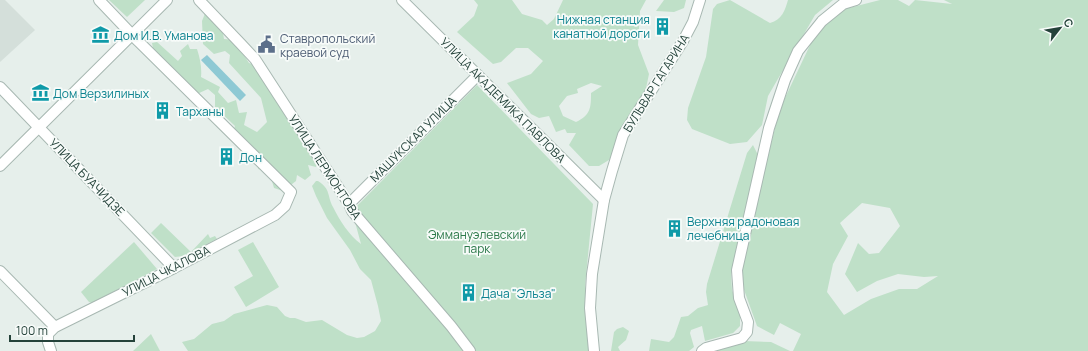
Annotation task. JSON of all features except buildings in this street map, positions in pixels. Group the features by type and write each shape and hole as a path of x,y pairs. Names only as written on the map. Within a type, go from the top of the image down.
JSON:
{"street":[{"path":"99,0 132,34"},
{"path":"0,166 167,0"},
{"name":"УЛИЦА ЛЕРМОНТОВА","path":"199,0 255,59 356,216 455,331 470,351"},
{"name":"УЛИЦА АКАДЕМИКА ПАВЛОВА","path":"402,0 604,200"},
{"path":"702,351 706,348 742,338 747,332 748,322 739,298 736,270 769,128 777,101 798,51 822,21 844,4 856,0"},
{"name":"БУЛЬВАР ГАГАРИНА","path":"594,351 590,308 592,274 604,200 623,135 684,41 693,22 699,3"},
{"name":"УЛИЦА ЧКАЛОВА","path":"55,327 174,268 275,215 285,206 290,192 132,34"},
{"name":"МАШУКСКАЯ УЛИЦА","path":"349,204 478,75"},
{"name":"УЛИЦА БУАЧИДЗЕ","path":"0,87 174,268"},
{"path":"0,271 55,327 48,334 48,342 51,351"}],"shaded area":[{"path":"0,0 5,0 35,30 0,62"}],"green space":[{"path":"109,0 145,0 127,17"},
{"path":"474,0 512,0 522,14 542,20 547,25 554,19 563,0 646,0 640,11 638,45 649,74 645,93 609,160 599,166 589,166 569,145 576,133 567,133 565,129 556,132 549,116 539,118 531,114 507,83 531,74 543,61 528,48 516,48 501,62 493,64 457,32 474,16 478,5","holes":["591,83 602,86 591,93 589,110 585,116 576,122 563,116 559,106 567,96 578,93 577,89"]},
{"path":"664,0 686,0 684,8 674,12 656,11"},
{"path":"730,0 770,23 774,22 780,17 788,0 833,0 815,15 768,96 762,125 747,142 730,144 692,129 687,120 688,108 706,57 713,9 717,4"},
{"path":"880,0 898,0 909,6 915,0 952,4 944,0 1088,0 1088,351 793,351 801,334 780,323 774,335 757,326 743,287 741,274 743,256 776,124 784,100 811,43 824,26 841,10","holes":["862,203 890,208 900,226 879,253 869,254 858,243 845,274 857,292 877,281 898,274 924,277 938,276 917,289 899,289 871,299 844,315 827,292 833,264 848,236 840,223"]},
{"path":"206,11 222,27 224,39 234,40 249,63 256,65 271,87 274,98 298,129 318,162 316,167 308,165 311,175 305,180 297,175 296,181 283,191 274,188 269,171 258,169 260,163 232,134 235,126 215,107 215,95 208,89 197,94 188,88 153,48 152,43 157,42 178,61 182,56 180,51 188,44 190,49 197,49 201,77 220,87 218,92 228,103 236,100 239,113 247,112 244,125 257,132 267,122 261,98 229,63 230,55 225,51 214,54 203,44 202,21"},
{"name":"Эммануэлевский парк","path":"477,85 593,204 585,286 587,292 586,325 590,351 188,351 182,342 194,339 212,324 224,321 234,314 267,305 277,307 285,316 290,318 295,318 306,322 322,320 347,335 357,338 364,337 375,331 381,321 371,280 360,269 350,250 327,218 312,186 316,181 318,181 325,187 331,203 342,222 349,232 361,244 352,211"},
{"path":"753,145 758,155 731,274 732,290 740,312 740,326 733,333 705,341 702,326 691,330 690,333 694,347 689,351 649,351 651,339 669,342 674,337 681,317 688,316 698,308 708,305 706,292 707,284 747,153"},
{"path":"161,223 191,252 183,256 175,257 151,233"},
{"path":"208,234 210,238 215,236 217,239 191,252"},
{"path":"134,242 157,269 92,303 89,302 81,292"},
{"path":"253,242 279,287 246,307 234,287 253,276 238,250"},
{"path":"623,327 629,331 626,340 618,347 620,351 611,351 614,332"},
{"path":"151,334 160,351 133,351"},
{"path":"743,341 771,342 790,351 709,351"}],"water":[{"path":"207,55 246,95 240,101 201,60"}],"place":[{"name":"Нижная станция канатной дороги","path":"663,26"},
{"name":"Дом И.В. Уманова","path":"101,35"},
{"name":"Ставропольский краевой суд","path":"267,45"},
{"name":"Дом Верзилиных","path":"40,93"},
{"name":"Тарханы","path":"163,111"},
{"name":"Дон","path":"226,157"},
{"name":"Верхняя радоновая лечебница","path":"674,228"},
{"name":"Дача \"Эльза\"","path":"468,293"}]}
